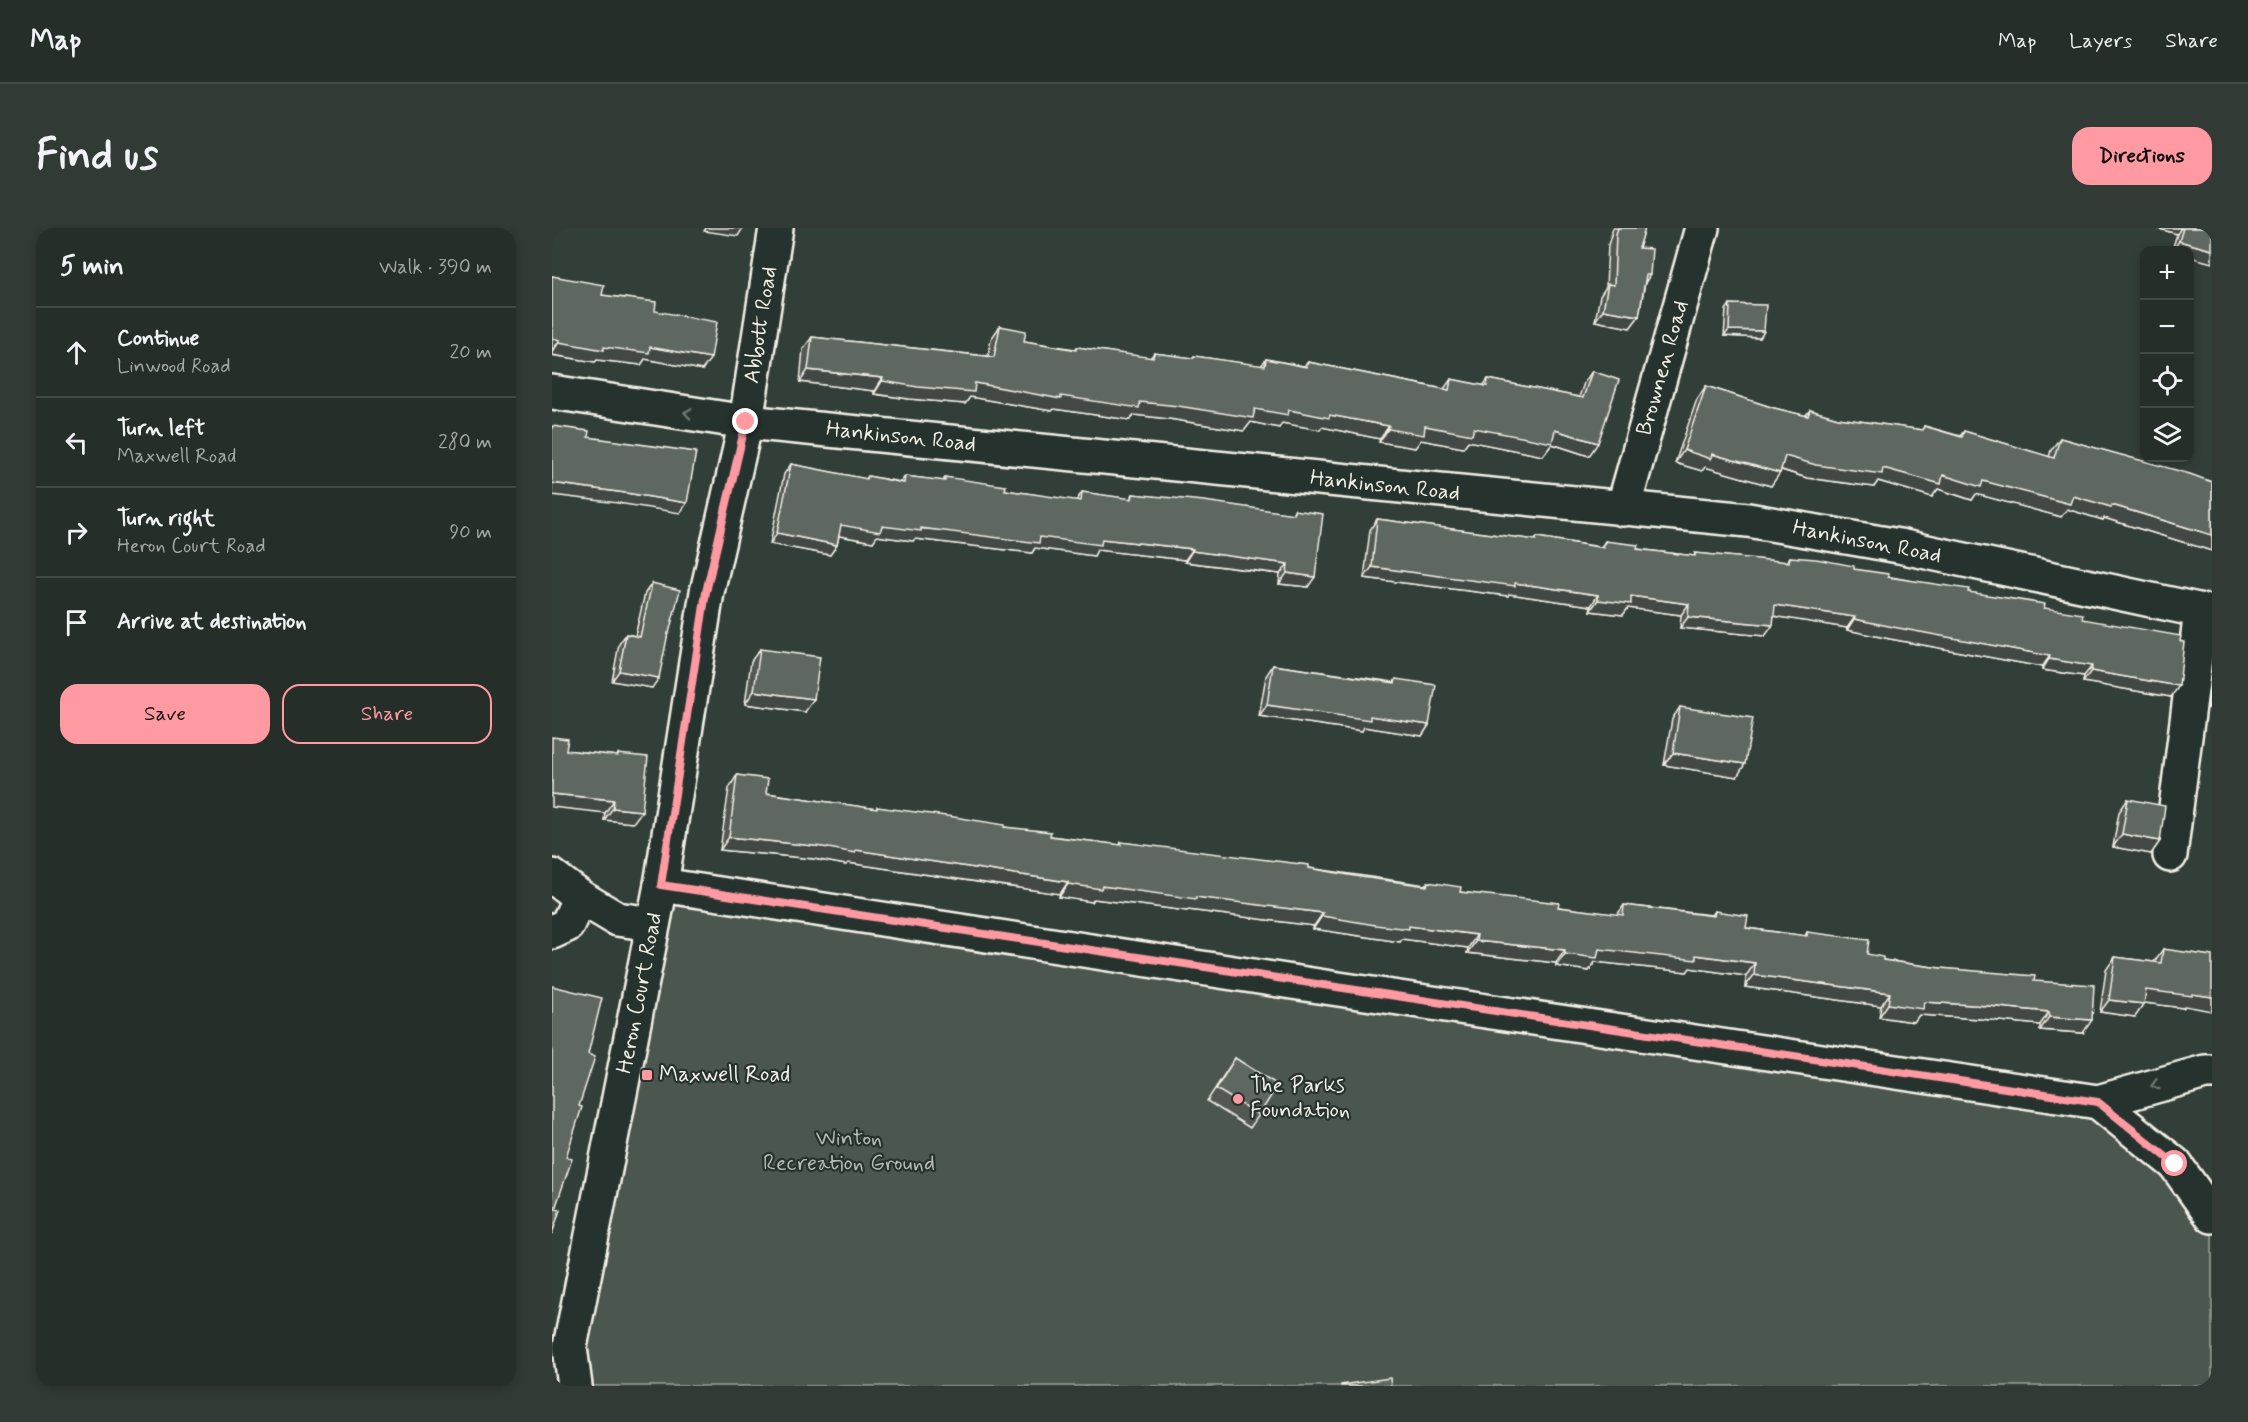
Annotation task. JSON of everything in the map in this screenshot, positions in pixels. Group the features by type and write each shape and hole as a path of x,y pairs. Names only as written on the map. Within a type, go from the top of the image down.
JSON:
{"street":[{"name":"Abbott Road","path":"746,422 776,228"},
{"name":"Brownen Road","path":"1623,509 1702,228"},
{"name":"Hankinson Road","path":"552,392 746,422 1748,520 1899,546 2206,612"},
{"name":"Heron Court Road","path":"575,1386 570,1347 661,885 706,592 746,422"},
{"path":"2170,855 2206,612"},
{"path":"552,876 580,897 618,919 653,924"},
{"path":"661,885 1337,989 2098,1102 2212,1072"},
{"path":"552,932 567,925 580,897"},
{"path":"2098,1102 2175,1164 2212,1216"}],"green space":[{"name":"Winton Recreation Ground","path":"661,885 2098,1102 2212,1216 2212,1386 575,1386"}],"building":[{"path":"1618,228 1645,228 1639,248 1652,249 1650,275 1646,275 1639,316 1603,310 1608,284 1614,285"},
{"path":"2183,228 2212,228 2212,250 2179,241"},
{"path":"552,276 604,285 602,295 656,302 655,311 717,322 711,358 650,347 649,353 604,347 604,350 559,342 560,340 552,338"},
{"path":"1730,304 1766,305 1764,331 1729,330"},
{"path":"1000,326 1026,331 1024,341 1076,350 1077,347 1153,358 1154,353 1193,358 1194,356 1265,366 1266,359 1307,367 1308,362 1449,390 1451,379 1487,386 1488,379 1583,398 1592,371 1619,380 1598,443 1555,430 1552,443 1474,428 1472,435 1425,426 1424,435 1330,415 1329,418 1289,410 1288,415 1255,409 1253,418 1140,402 1139,408 1061,396 1061,399 975,383 974,392 918,387 882,381 883,378 808,370 812,337 994,357"},
{"path":"1706,386 1774,408 1808,416 1810,410 1838,418 1923,430 1924,426 1962,437 1964,431 2054,458 2060,438 2212,482 2212,535 2112,505 2111,507 2073,496 2070,504 1983,481 1981,487 1943,475 1941,484 1883,468 1882,474 1816,465 1785,456 1780,473 1712,454 1711,459 1684,450"},
{"path":"552,426 589,431 588,437 696,452 687,503 552,483"},
{"path":"791,464 867,479 868,476 904,483 905,476 945,481 945,477 1006,486 1005,490 1081,501 1082,492 1132,499 1133,494 1204,501 1294,514 1294,510 1323,514 1315,577 1287,573 1288,564 1192,551 1193,549 1102,539 1101,545 1040,537 1039,543 921,528 921,531 882,526 880,532 841,525 837,545 777,533"},
{"path":"1377,519 1536,540 1537,537 1604,548 1605,541 1638,545 1637,549 1695,556 1695,553 1789,562 1790,557 1816,559 1854,566 1854,569 1888,574 1888,577 1969,589 1968,592 2045,604 2044,608 2083,614 2082,619 2181,636 2180,641 2184,642 2179,686 2091,671 2092,666 2049,659 2050,656 1898,628 1854,619 1855,617 1775,605 1773,625 1688,617 1689,604 1631,596 1631,604 1598,600 1598,595 1515,583 1515,586 1372,567"},
{"path":"652,583 680,590 659,678 619,671 626,634 640,637"},
{"path":"760,649 820,657 814,699 754,691"},
{"path":"1273,665 1395,683 1396,679 1436,685 1429,725 1370,716 1370,720 1267,705"},
{"path":"1680,707 1753,718 1745,764 1673,753"},
{"path":"552,737 568,739 566,750 648,757 642,811 613,808 614,800 552,794"},
{"path":"737,775 768,779 766,793 877,809 877,807 954,817 1005,825 1004,827 1051,832 1050,836 1121,845 1121,842 1309,865 1309,868 1427,886 1428,882 1461,887 1460,892 1559,903 1558,907 1623,915 1624,905 1714,916 1715,911 1748,916 1746,928 1807,936 1807,932 1869,940 1867,954 1883,957 1883,960 1940,968 2035,976 2034,981 2094,985 2092,1020 2049,1017 2049,1012 1989,1006 1924,1002 1923,1009 1888,1004 1890,993 1754,975 1755,963 1696,955 1696,960 1599,949 1597,958 1565,954 1565,950 1476,941 1477,935 1409,926 1409,929 1375,925 1322,916 1323,913 1102,886 1101,889 856,850 855,853 823,847 729,837"},
{"path":"2128,799 2165,806 2160,841 2122,834"},
{"path":"2163,949 2212,956 2212,997 2146,990 2144,1004 2109,1000 2115,957 2161,963"},
{"path":"552,986 602,998 588,1054 595,1057 566,1157 572,1159 555,1209 560,1210 552,1234"},
{"path":"1235,1058 1278,1085 1259,1115 1216,1089"},
{"path":"1390,1378 1391,1386 1341,1386 1341,1385"}],"place":[{"name":"Maxwell Road","path":"647,1075"},
{"name":"The Parks Foundation","path":"1238,1099"}],"route":[{"path":"746,422 706,592 661,885 2098,1102 2175,1164"}]}
